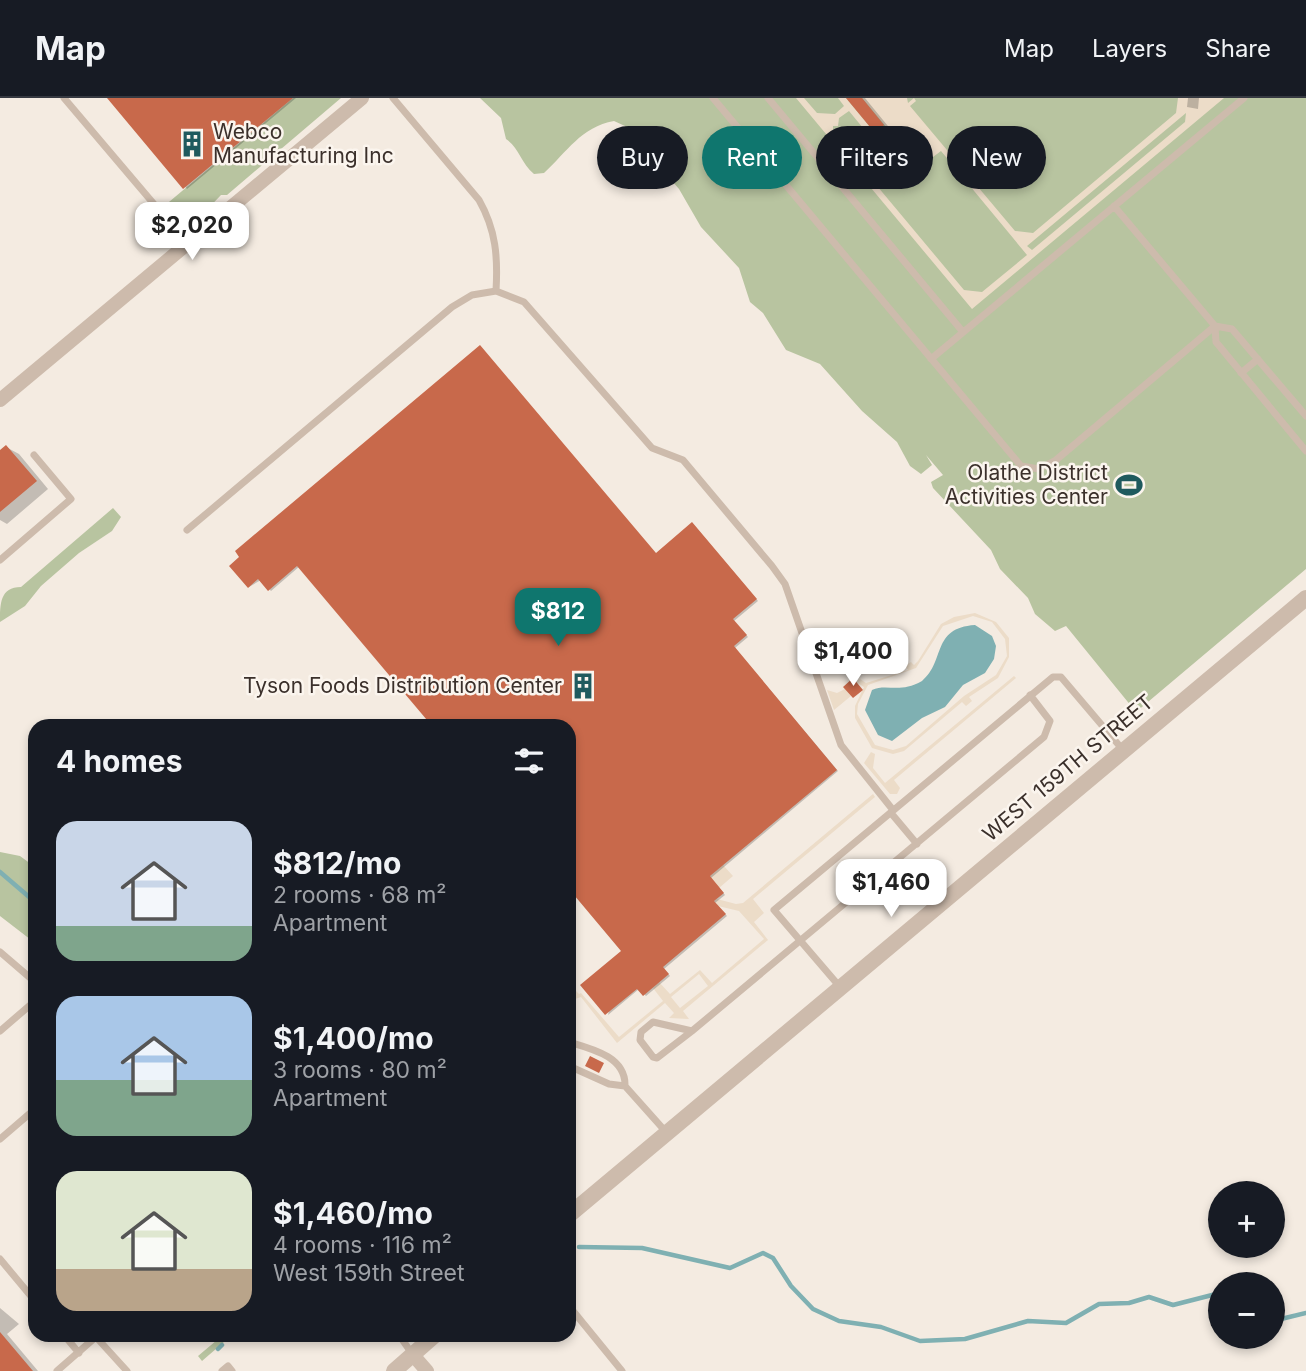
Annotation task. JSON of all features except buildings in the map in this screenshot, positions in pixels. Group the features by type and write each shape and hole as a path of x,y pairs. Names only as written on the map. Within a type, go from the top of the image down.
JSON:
{"street":[{"path":"0,400 362,98"},
{"name":"WEST 159TH STREET","path":"576,1209 1306,598"},
{"path":"394,1371 427,1342"},
{"path":"413,1355 427,1371"}],"lane":[{"path":"64,98 187,243"},
{"path":"393,98 479,200 489,218 498,253 496,291"},
{"path":"713,98 1021,466 1039,469 1056,460 1215,326"},
{"path":"768,98 964,332"},
{"path":"931,359 1244,98"},
{"path":"1114,206 1215,326 1216,342 1306,451"},
{"path":"187,530 453,307 472,295 496,291 524,302 538,314 652,449 683,460 772,566 785,584 841,745 917,844"},
{"path":"1215,326 1232,329 1306,416"},
{"path":"1241,373 1258,359"},
{"path":"0,560 71,499 34,455"},
{"path":"840,986 774,910 1030,695 1052,677 1061,677 1123,750"},
{"path":"692,1031 658,1021 641,1032 640,1040 653,1057 657,1058 692,1031 1044,737 1050,721 1030,695"},
{"path":"0,952 28,976"},
{"path":"0,1031 28,1007"},
{"path":"576,1044 594,1049 620,1065 625,1075 625,1086"},
{"path":"576,1069 609,1084 625,1086 666,1132"},
{"path":"0,1139 28,1115"},
{"path":"0,1259 28,1293"},
{"path":"576,1315 622,1371"},
{"path":"70,1342 79,1353"},
{"path":"57,1371 91,1342"},
{"path":"102,1342 127,1371"},
{"path":"404,1342 413,1355"},
{"path":"222,1371 228,1366 232,1371"}],"green space":[{"path":"293,98 341,98 227,195 221,195 199,218 185,223 173,218 163,207"},
{"name":"Olathe District Activities Center","path":"480,98 1306,98 1306,569 1136,712 1066,626 1055,631 1035,614 1028,598 1000,569 991,550 933,488 931,482 943,475 926,455 932,465 921,474 910,466 897,442 862,411 820,364 786,350 763,313 750,302 739,268 701,227 679,189 688,189 688,126 625,126 614,121 602,124 575,141 544,173 534,174 506,139 501,118"},
{"path":"113,508 121,517 112,531 79,553 41,586 25,606 0,622 1,603 5,593 21,587"},
{"path":"0,852 20,856 28,862 28,938 0,916"},
{"path":"215,1342 224,1342 202,1361 198,1356"}],"shaded area":[{"path":"796,98 804,98 817,113 835,114 844,106 838,98 846,98 869,126 861,126 849,111 839,118 838,126 819,126"},
{"path":"862,98 907,98 908,103 914,98 916,101 910,106 927,126 885,126"},
{"path":"1178,98 1224,98 972,309 872,189 880,189 964,290 982,292 1027,255 972,189 980,189 1015,231 1033,233 1176,113","holes":["1186,113 1185,122 1032,250 1027,246"]},
{"path":"933,133 947,150 947,158 941,151 933,157"},
{"path":"975,613 996,622 1009,638 1009,657 998,678 969,697 972,701 966,706 962,702 904,751 893,754 872,748 855,718 855,706 864,687 856,682 860,679 866,683 908,670 905,666 911,662 914,665 918,661 941,624 954,617","holes":["973,616 992,622 1005,639 1007,656 996,675 964,696 906,746 893,750 875,745 857,714 858,704 868,685 916,668 943,626"]},
{"path":"1014,676 1016,678 894,780 900,788 897,794 890,794 864,763 871,752 875,754 873,768 885,783"},
{"path":"845,689 851,696 834,710 827,690 837,693"},
{"path":"873,794 875,797 753,899 764,913 754,922 768,940 683,1011 689,1019 669,1018 674,1013 665,1003 617,1043 581,997 576,999 576,991 581,993 619,1037 663,1001 653,988 659,982 670,994 700,970 712,983 764,939 739,911 718,906 714,901 717,899 743,903","holes":["699,974 708,986 680,1008 671,997"]},
{"path":"723,865 733,876 719,888 710,876"}],"water":[{"path":"975,625 992,636 996,646 994,659 985,673 963,685 945,707 922,718 892,741 878,735 865,710 872,690 907,687 922,681 934,664 945,639 961,627"}],"waterway":[{"path":"0,872 28,896"},
{"path":"579,1247 642,1248 730,1268 763,1253 773,1258 791,1286 813,1309 839,1321 881,1327 920,1341 965,1339 1028,1321 1066,1323 1099,1304 1129,1303 1149,1297 1173,1305 1208,1296"},
{"path":"1285,1318 1306,1313"},
{"path":"218,1349 222,1345"}],"place":[{"name":"Webco Manufacturing Inc","path":"192,144"},
{"name":"Olathe District Activities Center","path":"1129,485"},
{"name":"Tyson Foods Distribution Center","path":"583,686"}]}
